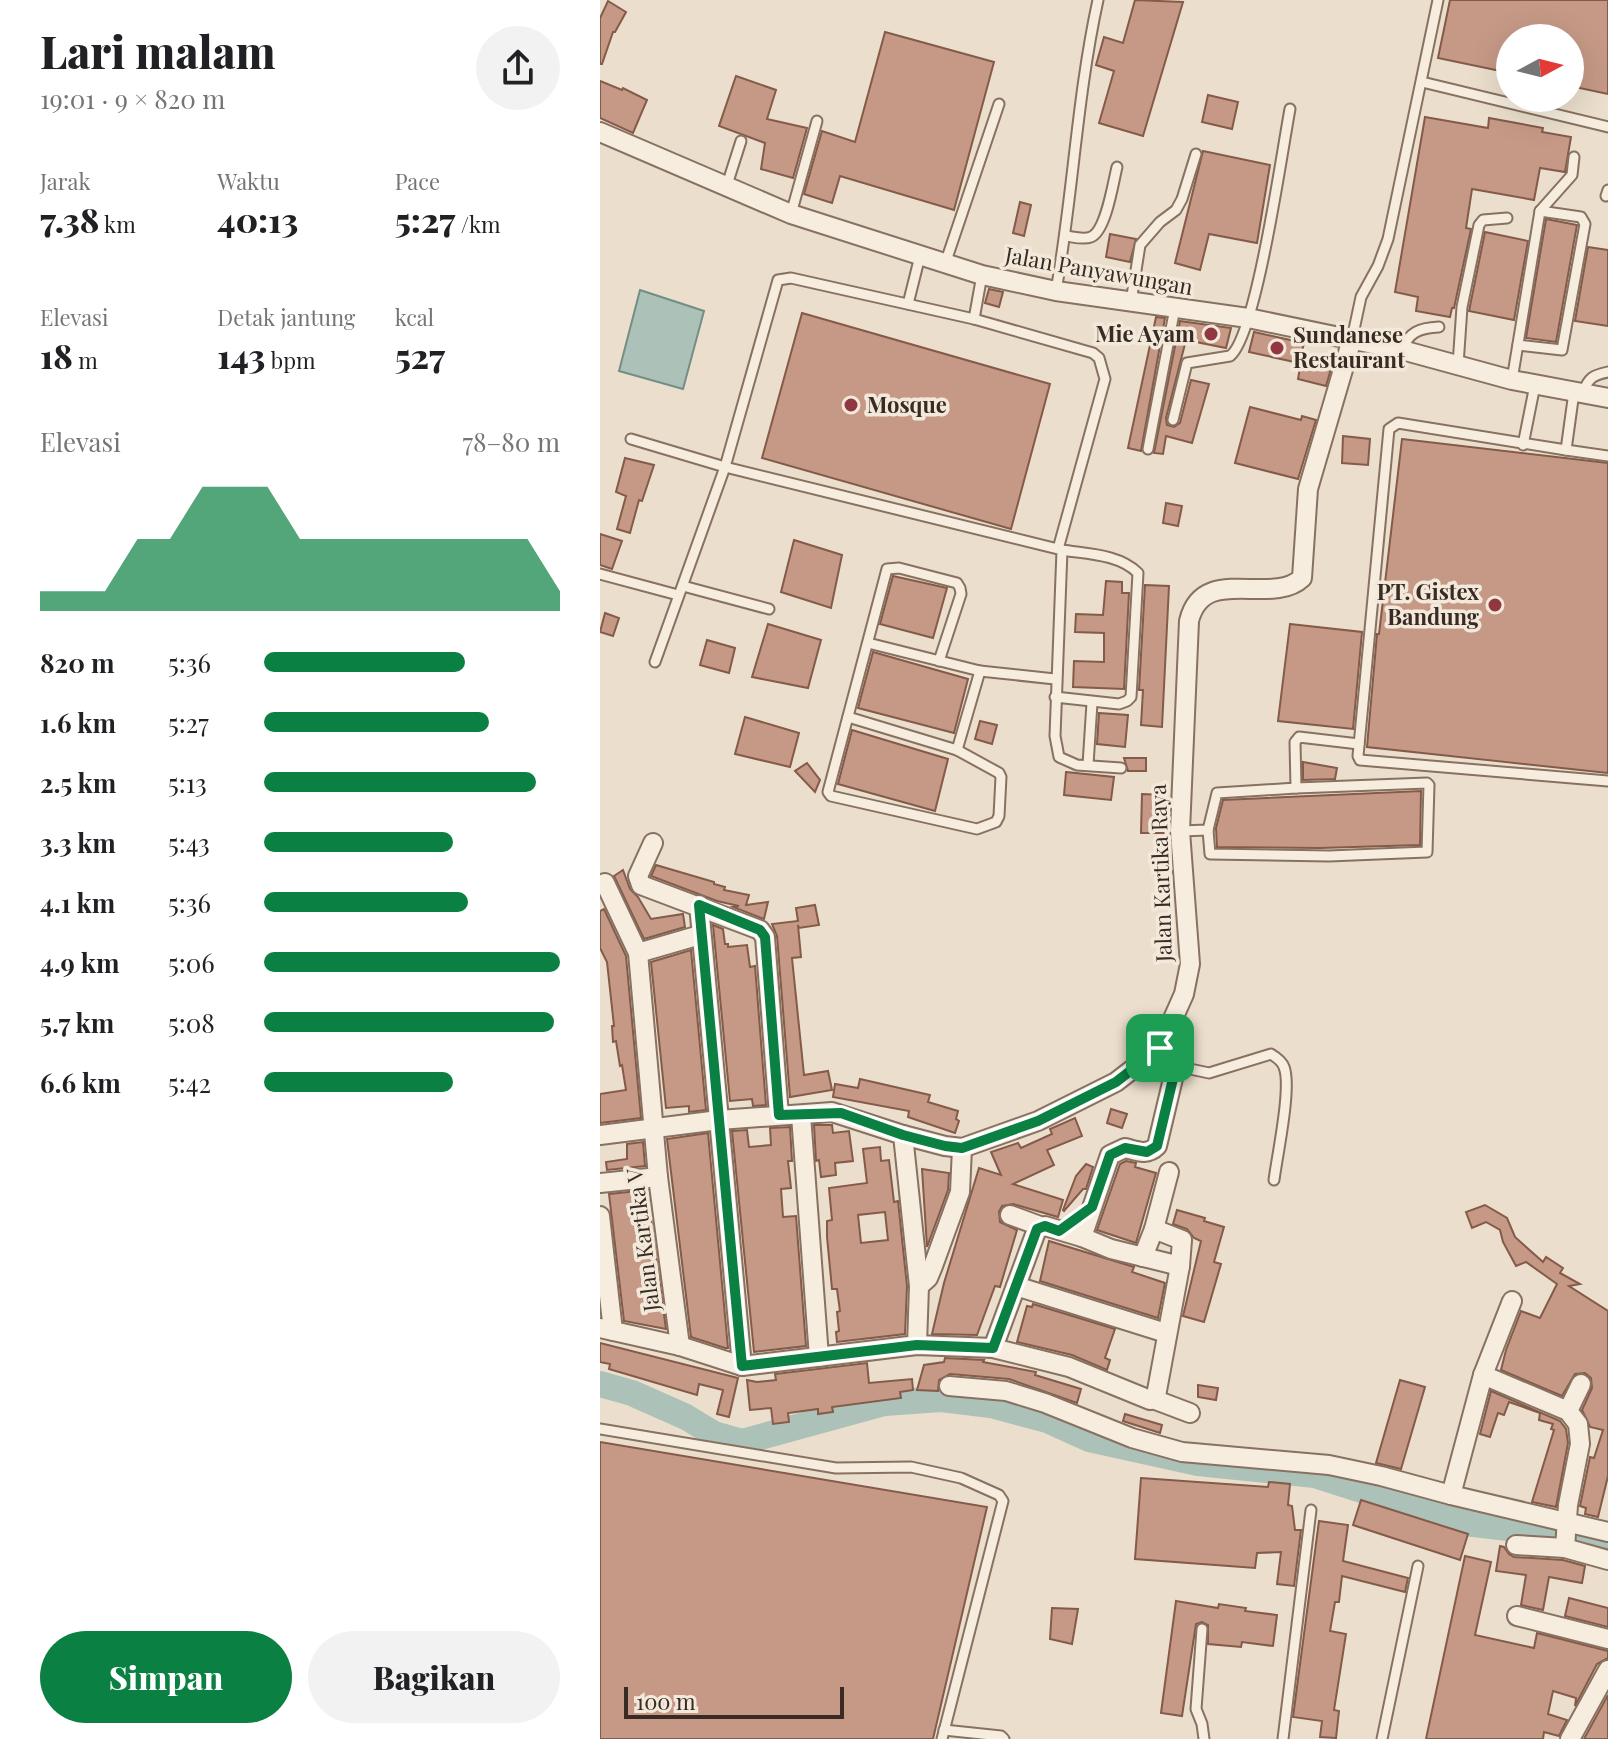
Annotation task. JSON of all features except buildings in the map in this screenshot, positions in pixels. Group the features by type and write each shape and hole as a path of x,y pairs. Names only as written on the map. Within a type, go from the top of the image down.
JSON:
{"street":[{"name":"Jalan Panyawungan","path":"600,132 791,214 982,275 1056,291 1248,318 1402,350 1512,380 1608,398"},
{"name":"Jalan Kartika Raya","path":"962,1148 1038,1121 1116,1082 1160,1048 1184,994 1190,964 1180,831 1192,608 1198,599 1210,592 1287,586 1302,578 1308,489 1352,339"},
{"path":"653,843 638,876 641,885 760,930 765,937 779,1115"},
{"name":"Jalan Kartika V","path":"605,883 638,953 658,1177 680,1346"},
{"path":"699,905 742,1366"},
{"path":"638,953 700,935"},
{"path":"1082,1237 1110,1155 1125,1148 1141,1153 1151,1152 1157,1146 1176,1066 1171,1053 1160,1048"},
{"path":"600,1135 719,1120 841,1113 903,1135 962,1148 960,1192 928,1278 919,1286"},
{"path":"801,1115 819,1357"},
{"path":"903,1135 919,1286 917,1345"},
{"path":"1143,1257 1169,1172"},
{"path":"600,1183 658,1177"},
{"path":"1059,1231 1092,1207"},
{"path":"1010,1215 1111,1249 1180,1266"},
{"path":"600,1216 607,1330 680,1346 742,1366 917,1345 993,1348 1069,1367 1190,1413"},
{"path":"993,1348 1040,1226"},
{"path":"1153,1399 1180,1266 1182,1240 1154,1229"},
{"path":"1016,1286 1166,1333"},
{"path":"1451,1495 1483,1375 1512,1301"},
{"path":"1483,1375 1568,1411 1578,1424 1580,1444 1570,1493 1567,1535"},
{"path":"1568,1411 1581,1384"},
{"path":"949,1386 1006,1391 1132,1438 1182,1452 1329,1465 1381,1476 1451,1495 1567,1535 1608,1560"},
{"path":"1516,1545 1567,1535 1608,1532"},
{"path":"1517,1616 1608,1639"},
{"path":"1570,1739 1608,1670"}],"lane":[{"path":"1056,291 1066,236 1075,138 1098,0"},
{"path":"1352,339 1361,297 1388,239 1438,0"},
{"path":"1422,82 1608,127"},
{"path":"945,264 999,104"},
{"path":"1173,420 1187,363 1234,354 1248,318 1290,109"},
{"path":"791,214 817,121"},
{"path":"726,188 741,141"},
{"path":"1131,302 1140,245 1160,222 1176,210 1196,154"},
{"path":"1512,380 1540,211 1572,175 1574,157"},
{"path":"1066,236 1084,239 1093,237 1101,229 1117,167"},
{"path":"1518,345 1559,351 1565,346 1585,224 1581,217 1540,211"},
{"path":"1458,365 1462,307 1479,225 1489,218 1507,218"},
{"path":"908,304 920,256"},
{"path":"974,319 982,275"},
{"path":"655,662 725,467 778,280 791,278 974,319 1093,353 1104,368 1105,379 1060,549 1055,736 1059,757 1077,765 1121,768"},
{"path":"1148,449 1175,308"},
{"path":"1402,350 1408,336 1415,331 1439,327"},
{"path":"1566,450 1578,393 1594,375 1608,372"},
{"path":"1523,445 1535,385"},
{"path":"1608,456 1398,423 1389,429 1358,756 1360,760 1608,781"},
{"path":"631,439 725,467 1129,564 1138,573 1131,697 1119,704 1055,697"},
{"path":"848,717 957,750 999,773 999,816 996,822 977,829 831,796 827,788 887,569 899,568 957,583 960,588 961,594 939,661"},
{"path":"600,574 769,609"},
{"path":"868,643 980,671 1055,679"},
{"path":"957,750 980,671"},
{"path":"1088,765 1092,703"},
{"path":"1296,788 1295,742 1299,737 1359,744"},
{"path":"1429,785 1427,852 1329,856 1209,854 1208,830 1217,793 1429,785"},
{"path":"1180,831 1208,830"},
{"path":"1176,1066 1209,1073 1271,1054 1278,1058 1285,1068 1286,1090 1274,1180"},
{"path":"600,1429 836,1468 911,1467 961,1478 999,1495 1003,1501 943,1734 1001,1736 1004,1739"},
{"path":"1283,1739 1311,1510"},
{"path":"1382,1739 1418,1566"},
{"path":"1202,1629 1196,1709 1204,1739"}],"shaded area":[{"path":"640,290 704,311 683,389 619,371"}],"waterway":[{"path":"600,1384 632,1393 686,1417 714,1434 742,1442 884,1403 941,1399 991,1405 1047,1420 1089,1439 1198,1463 1315,1475 1465,1523 1593,1543 1608,1550"}],"place":[{"name":"Mie Ayam","path":"1211,334"},
{"name":"Sundanese Restaurant","path":"1277,348"},
{"name":"Mosque","path":"851,405"},
{"name":"PT. Gistex Bandung","path":"1495,605"}],"route":[{"path":"699,905 760,930 765,937 779,1115 841,1113 903,1135 962,1148 1038,1121 1116,1082 1160,1048 1171,1053 1176,1066 1157,1146 1151,1152 1141,1153 1125,1148 1117,1150 1110,1155 1092,1207 1059,1231 1045,1226 1037,1229 993,1348 917,1345 742,1366 699,905"}]}
